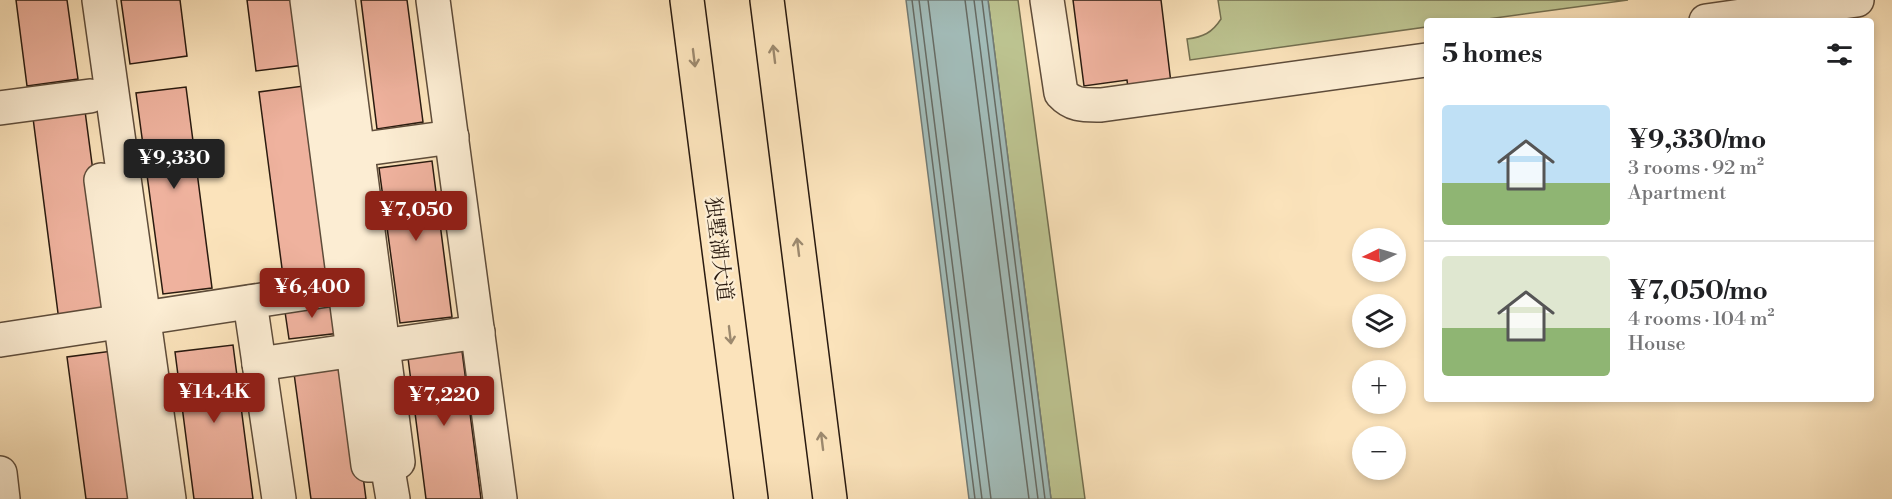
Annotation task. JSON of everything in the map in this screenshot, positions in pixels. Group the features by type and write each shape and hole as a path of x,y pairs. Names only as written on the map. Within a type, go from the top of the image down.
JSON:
{"main road":[{"name":"独墅湖大道","path":"687,0 751,499"},
{"path":"767,0 830,499"}],"street":[{"path":"77,0 90,96 132,320 169,499"},
{"path":"99,0 132,320 145,499"},
{"path":"307,0 342,152 369,348 399,462 387,464 393,499"},
{"path":"338,0 342,152"},
{"path":"433,0 500,499"},
{"path":"1047,0 1061,93 1070,102 1080,105 1101,105 1255,71 1424,60"},
{"path":"1728,18 1857,0"},
{"path":"0,108 90,96"},
{"path":"342,152 452,137"},
{"path":"0,340 360,285"},
{"path":"250,302 279,499"},
{"path":"259,364 478,332"},
{"path":"0,474 3,499"}],"green space":[{"path":"988,0 1018,0 1085,499 1051,499"},
{"path":"1218,0 1628,0 1495,18 1424,18 1424,27 1190,60 1187,39 1207,34 1221,19"}],"water":[{"path":"906,0 988,0 1051,499 969,499"}],"building":[{"path":"16,0 67,0 78,79 27,86"},
{"path":"121,0 180,0 187,56 130,64"},
{"path":"247,0 296,0 304,65 256,71"},
{"path":"361,0 407,0 423,122 377,129"},
{"path":"1073,0 1161,0 1171,83 1128,88 1127,80 1084,86"},
{"path":"311,85 335,270 283,276 259,92"},
{"path":"186,87 212,288 163,294 136,93"},
{"path":"85,111 112,314 59,321 33,118"},
{"path":"432,161 452,317 400,323 379,168"},
{"path":"335,299 340,333 289,339 284,305"},
{"path":"233,345 253,499 194,499 175,352"},
{"path":"120,350 139,499 86,499 67,357"},
{"path":"462,351 481,499 426,499 408,358"},
{"path":"348,359 366,499 311,499 293,366"}]}
